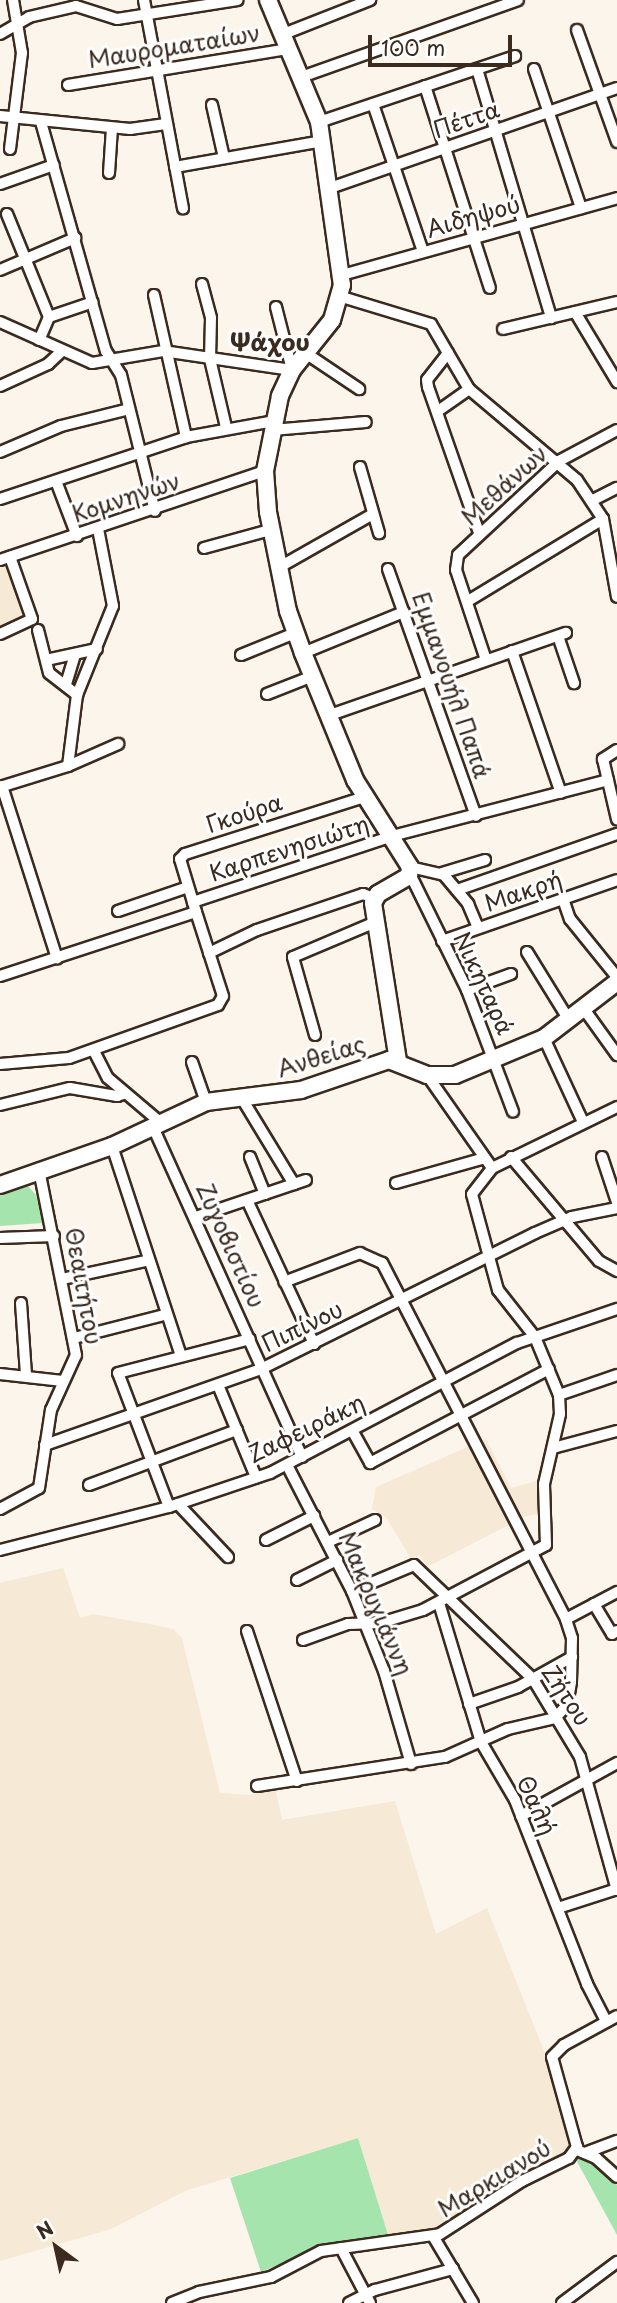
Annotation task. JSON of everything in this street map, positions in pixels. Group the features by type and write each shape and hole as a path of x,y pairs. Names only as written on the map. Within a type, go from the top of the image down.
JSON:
{"main road":[{"path":"268,0 319,122 342,275 342,297 332,320 292,370 273,426 265,471 270,530 295,633 303,653 365,797 392,836 410,871 374,898 398,1062"},
{"name":"Ανθείας","path":"0,1185 39,1169 111,1146 206,1102 301,1090 380,1061 398,1062 427,1075 455,1076 544,1038 584,1009 617,979"},
{"name":"Ανθείας","path":"0,1178 22,1175"}],"street":[{"path":"10,149 22,53 19,22 13,0"},
{"path":"144,0 155,71 183,208"},
{"path":"0,34 19,22 76,6 89,5 117,19 238,0"},
{"name":"Μαυροματαίων","path":"68,85 155,71 284,42 370,0"},
{"path":"301,77 518,0"},
{"path":"577,30 617,142"},
{"path":"319,122 515,56"},
{"path":"477,69 498,130 551,318"},
{"path":"534,69 581,208"},
{"path":"425,86 477,237 490,288"},
{"name":"Πέττα","path":"330,188 617,88"},
{"path":"373,104 424,252"},
{"path":"212,105 224,158"},
{"path":"0,116 112,128 166,124"},
{"path":"41,122 107,354 114,362 129,409 155,511"},
{"path":"109,173 112,128"},
{"path":"175,167 323,141"},
{"path":"0,184 54,165"},
{"name":"Αιδηψού","path":"342,275 617,198"},
{"path":"7,214 48,317 38,340"},
{"path":"0,270 75,238"},
{"path":"202,284 211,318 210,359 226,428"},
{"path":"154,295 186,437"},
{"path":"342,297 426,320 469,389 559,461 593,500 603,519 617,597"},
{"path":"48,317 93,302"},
{"path":"503,329 617,302"},
{"path":"0,322 92,363 114,362 165,352 292,370 276,307"},
{"path":"575,312 617,382"},
{"path":"0,386 48,364 62,351"},
{"path":"448,353 427,380 479,533"},
{"path":"307,354 359,390"},
{"path":"438,411 469,389"},
{"path":"0,452 61,426 129,409"},
{"path":"0,499 138,451 226,428 366,422"},
{"name":"Μεθάνων","path":"468,601 456,570 458,555 559,461 617,430"},
{"path":"360,467 379,533"},
{"name":"Κομνηνών","path":"5,559 155,511 265,471"},
{"path":"56,481 76,536"},
{"path":"593,500 617,488"},
{"path":"278,568 373,514"},
{"path":"486,660 468,601 603,519"},
{"path":"68,766 77,695 114,603 98,529"},
{"path":"204,548 270,530"},
{"path":"0,634 32,620 5,559"},
{"name":"Εμμανουήλ Παπά","path":"388,569 475,816"},
{"path":"303,653 404,612"},
{"path":"38,630 50,673 77,695"},
{"path":"241,655 295,633"},
{"path":"330,715 562,634 574,683"},
{"path":"46,660 97,649"},
{"path":"512,651 561,793"},
{"path":"66,684 75,655"},
{"path":"267,695 313,676"},
{"path":"57,958 1,786 68,766 118,744"},
{"path":"616,812 603,759 617,750"},
{"name":"Καρπενησιώτη","path":"0,976 57,958 392,836 608,780"},
{"name":"Γκούρα","path":"94,1051 222,1001 180,859 185,854 365,797"},
{"path":"457,890 617,834"},
{"path":"410,871 442,873 485,860"},
{"name":"Νικηταρά","path":"410,871 467,990 496,1059 513,1112"},
{"path":"442,873 457,890 478,928"},
{"name":"Μακρή","path":"442,941 617,880"},
{"path":"118,911 188,887"},
{"path":"209,953 257,930 363,894 374,898"},
{"path":"563,899 570,919 617,979"},
{"path":"315,1035 293,957 376,922"},
{"path":"527,952 569,1020"},
{"path":"467,990 511,974"},
{"path":"584,1009 617,1055"},
{"path":"544,1038 583,1122"},
{"path":"0,1064 46,1063 94,1051 105,1075 157,1125"},
{"path":"192,1062 206,1102"},
{"path":"427,1075 492,1168"},
{"path":"0,1105 70,1088 117,1096 126,1093"},
{"path":"242,1097 294,1184"},
{"path":"303,1640 365,1622 380,1623 444,1600 534,1553 546,1542 544,1484 560,1414 559,1395 535,1337 498,1290 490,1254 471,1200 474,1189 492,1168 617,1107"},
{"name":"Ζυγοβιστίου","path":"157,1125 261,1369 302,1457"},
{"path":"111,1146 146,1261 181,1356"},
{"path":"250,1157 265,1194"},
{"path":"510,1157 567,1218 599,1261 617,1271"},
{"path":"602,1157 617,1202"},
{"path":"396,1183 485,1158"},
{"name":"Θεαιτήτου","path":"0,1509 39,1488 51,1410 75,1361 74,1338 39,1169"},
{"path":"196,1217 306,1180"},
{"path":"247,1200 314,1344"},
{"name":"Πιπίνου","path":"45,1446 261,1369 567,1218 617,1208"},
{"path":"0,1238 54,1236"},
{"path":"257,1786 445,1757 508,1729 558,1716 569,1700 572,1657 566,1619 464,1414 383,1263 367,1253 284,1282"},
{"path":"62,1279 146,1261"},
{"path":"21,1303 26,1375"},
{"name":"Ζαφειράκη","path":"0,1550 173,1505 287,1465 446,1380 535,1337 617,1309"},
{"path":"74,1338 164,1315"},
{"path":"228,1557 173,1505 150,1461 118,1373 250,1339"},
{"path":"352,1430 370,1463 549,1369"},
{"path":"0,1374 64,1381"},
{"path":"559,1395 617,1375"},
{"path":"218,1385 256,1477"},
{"path":"89,1485 237,1430"},
{"path":"553,1448 617,1432"},
{"name":"Μακρυγιάννη","path":"287,1465 337,1560 365,1622 411,1764"},
{"path":"266,1540 314,1516"},
{"path":"328,1542 375,1520"},
{"path":"297,1580 337,1560"},
{"name":"Ζήτου","path":"352,1591 414,1565 444,1600 533,1679 558,1716 580,1757 617,1889"},
{"path":"566,1619 617,1592"},
{"name":"Θαλή","path":"444,1600 481,1742 522,1816 606,2021"},
{"path":"594,1604 612,1634 617,1631"},
{"path":"247,1631 297,1781"},
{"path":"469,1704 533,1679 572,1657"},
{"path":"522,1816 617,1763"},
{"path":"558,1908 617,1889"},
{"path":"606,2021 617,2016"},
{"name":"Μαρκιανού","path":"172,2303 200,2298 271,2277 312,2254 433,2236 581,2151 554,2076 553,2054 606,2021"},
{"path":"581,2151 617,2141"},
{"path":"581,2151 617,2177"},
{"path":"433,2236 473,2303"},
{"path":"341,2248 368,2298"},
{"path":"562,2303 617,2262"},
{"path":"349,2303 453,2269"}],"shaded area":[{"path":"7,563 25,617 0,625 0,566"},
{"path":"486,1439 511,1488 540,1480 541,1514 526,1516 427,1567 420,1555 411,1559 386,1517 372,1509 376,1487"},
{"path":"63,1568 80,1618 93,1614 149,1624 173,1629 182,1638 220,1793 250,1795 275,1788 282,1820 395,1801 436,1934 487,1908 544,2051 570,2150 433,2233 389,2238 358,2138 185,2191 111,2229 0,2261 0,1583"}],"green space":[{"path":"27,1185 36,1195 43,1223 0,1226 0,1192"},
{"path":"358,2138 389,2238 380,2236 312,2250 261,2272 230,2178"},
{"path":"575,2158 592,2161 617,2185 617,2235"}],"district":[{"name":"Ψάχου","path":"270,342"}]}
